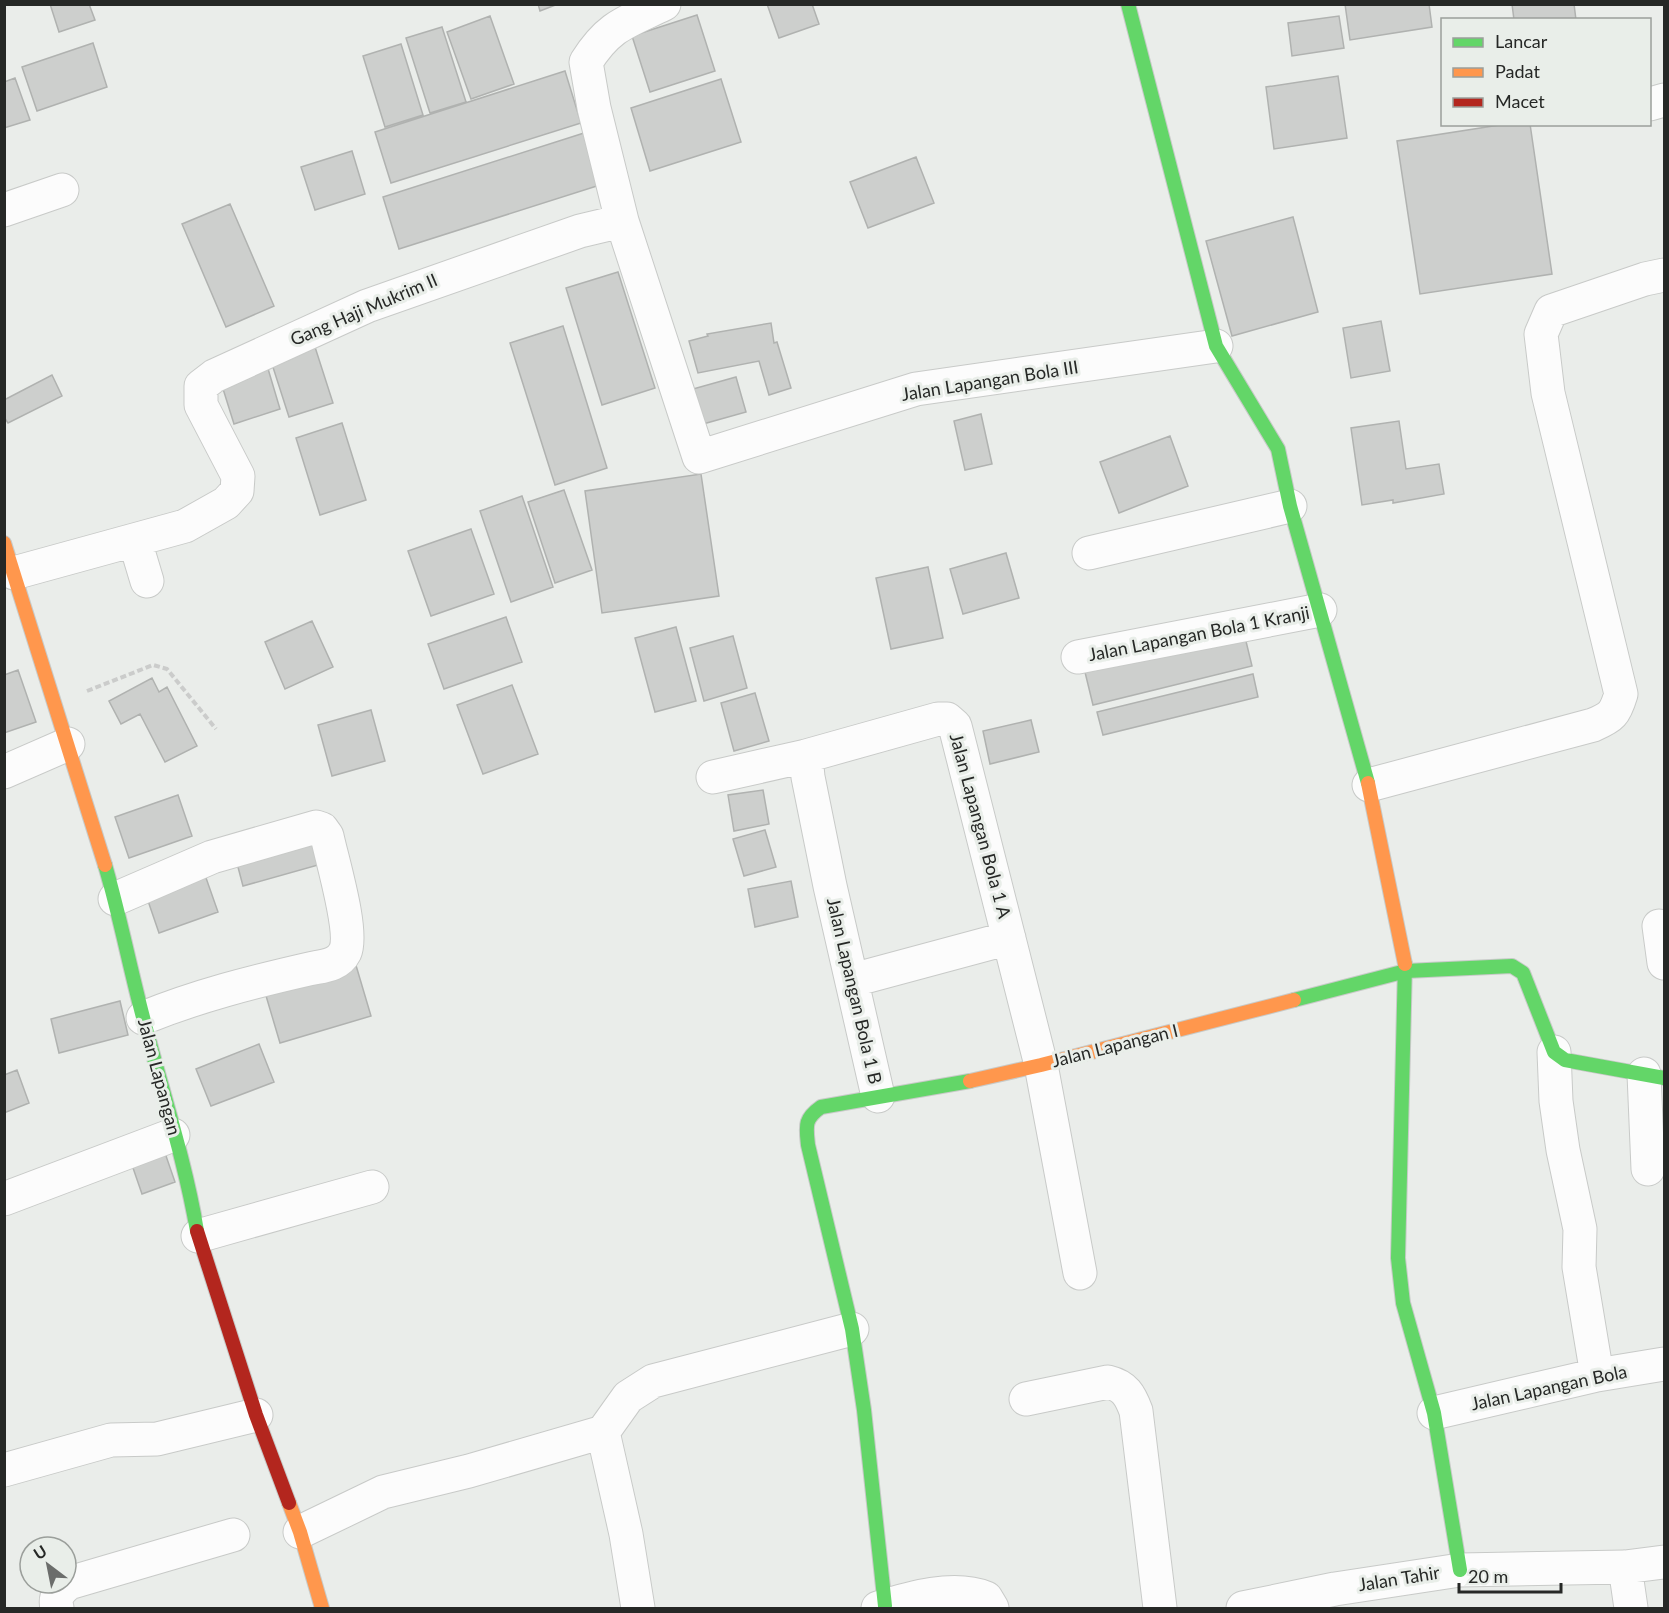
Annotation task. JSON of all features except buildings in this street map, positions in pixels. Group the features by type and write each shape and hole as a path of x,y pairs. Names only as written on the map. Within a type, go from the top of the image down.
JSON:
{"street":[{"path":"622,221 594,108 586,62 622,13 664,4"},
{"path":"1128,4 1216,346 1278,449 1290,506 1369,785 1406,971 1398,1258 1403,1303 1434,1413 1460,1569"},
{"path":"4,210 62,190"},
{"name":"Jalan Lapangan Bola III","path":"622,221 699,457 916,389 1216,346"},
{"name":"Gang Haji Mukrim II","path":"9,558 135,541 185,526 220,508 237,491 238,476 201,405 199,396 201,386 206,381 367,306 569,235 622,221"},
{"path":"1369,785 1593,724 1608,718 1616,710 1621,694 1548,393 1541,334 1551,311 1645,279 1665,275"},
{"path":"1089,553 1290,506"},
{"path":"135,541 147,581"},
{"name":"Jalan Lapangan","path":"9,558 115,899 173,1135 190,1190 198,1236 256,1414 300,1532 322,1608"},
{"name":"Jalan Lapangan Bola 1 Kranji","path":"1078,657 1320,610"},
{"name":"Jalan Lapangan Bola 1 A","path":"713,777 806,756 938,719 947,719 955,726 1041,1065 1080,1273"},
{"path":"4,772 68,744"},
{"name":"Jalan Lapangan Bola 1 B","path":"806,756 808,777 830,886 878,1096"},
{"path":"115,899 212,856 316,826 322,829 327,836 347,926 345,951 335,963 244,984 184,1002 143,1018"},
{"path":"1659,926 1665,963"},
{"path":"853,980 1009,938"},
{"name":"Jalan Lapangan I","path":"852,1329 807,1145 806,1127 810,1115 821,1107 942,1087 1041,1065 1406,971 1512,966 1523,973 1554,1052"},
{"path":"1554,1052 1565,1060 1654,1076 1648,1169"},
{"path":"1554,1052 1556,1101 1563,1150 1580,1229 1579,1268 1597,1375"},
{"path":"4,1199 173,1135"},
{"path":"198,1236 372,1187"},
{"path":"300,1532 383,1492 469,1471 603,1432 628,1397 653,1382 852,1329 864,1410 882,1607 937,1594 963,1592 986,1598 993,1608"},
{"name":"Jalan Lapangan Bola","path":"1434,1413 1597,1375 1665,1364"},
{"path":"1026,1399 1108,1382 1119,1385 1130,1394 1136,1411 1160,1608"},
{"path":"4,1470 111,1440 157,1439 256,1414"},
{"path":"603,1432 626,1534 638,1608"},
{"path":"57,1608 56,1601 59,1591 69,1583 233,1535"},
{"name":"Jalan Tahir","path":"1243,1608 1336,1598 1460,1569 1625,1567 1665,1562"},
{"path":"1625,1567 1631,1608"}],"path":[{"path":"55,704 153,665 161,666 167,669 216,729"}],"traffic: fast":[{"path":"1128,4 1216,346 1278,449 1290,506 1368,783"},
{"path":"105,865 180,1152 197,1231"},
{"path":"1405,964 1398,1258 1403,1303 1434,1413 1460,1570"},
{"path":"1294,1000 1406,971 1512,966 1523,973 1554,1052 1565,1060 1664,1078"},
{"path":"885,1606 864,1410 852,1329 808,1145 807,1123 821,1107 970,1081"}],"traffic: slow":[{"path":"4,543 105,865"},
{"path":"1368,783 1405,964"},
{"path":"970,1081 1294,1000"},
{"path":"289,1503 322,1608"}],"traffic: jam":[{"path":"197,1231 256,1415 289,1503"}]}
